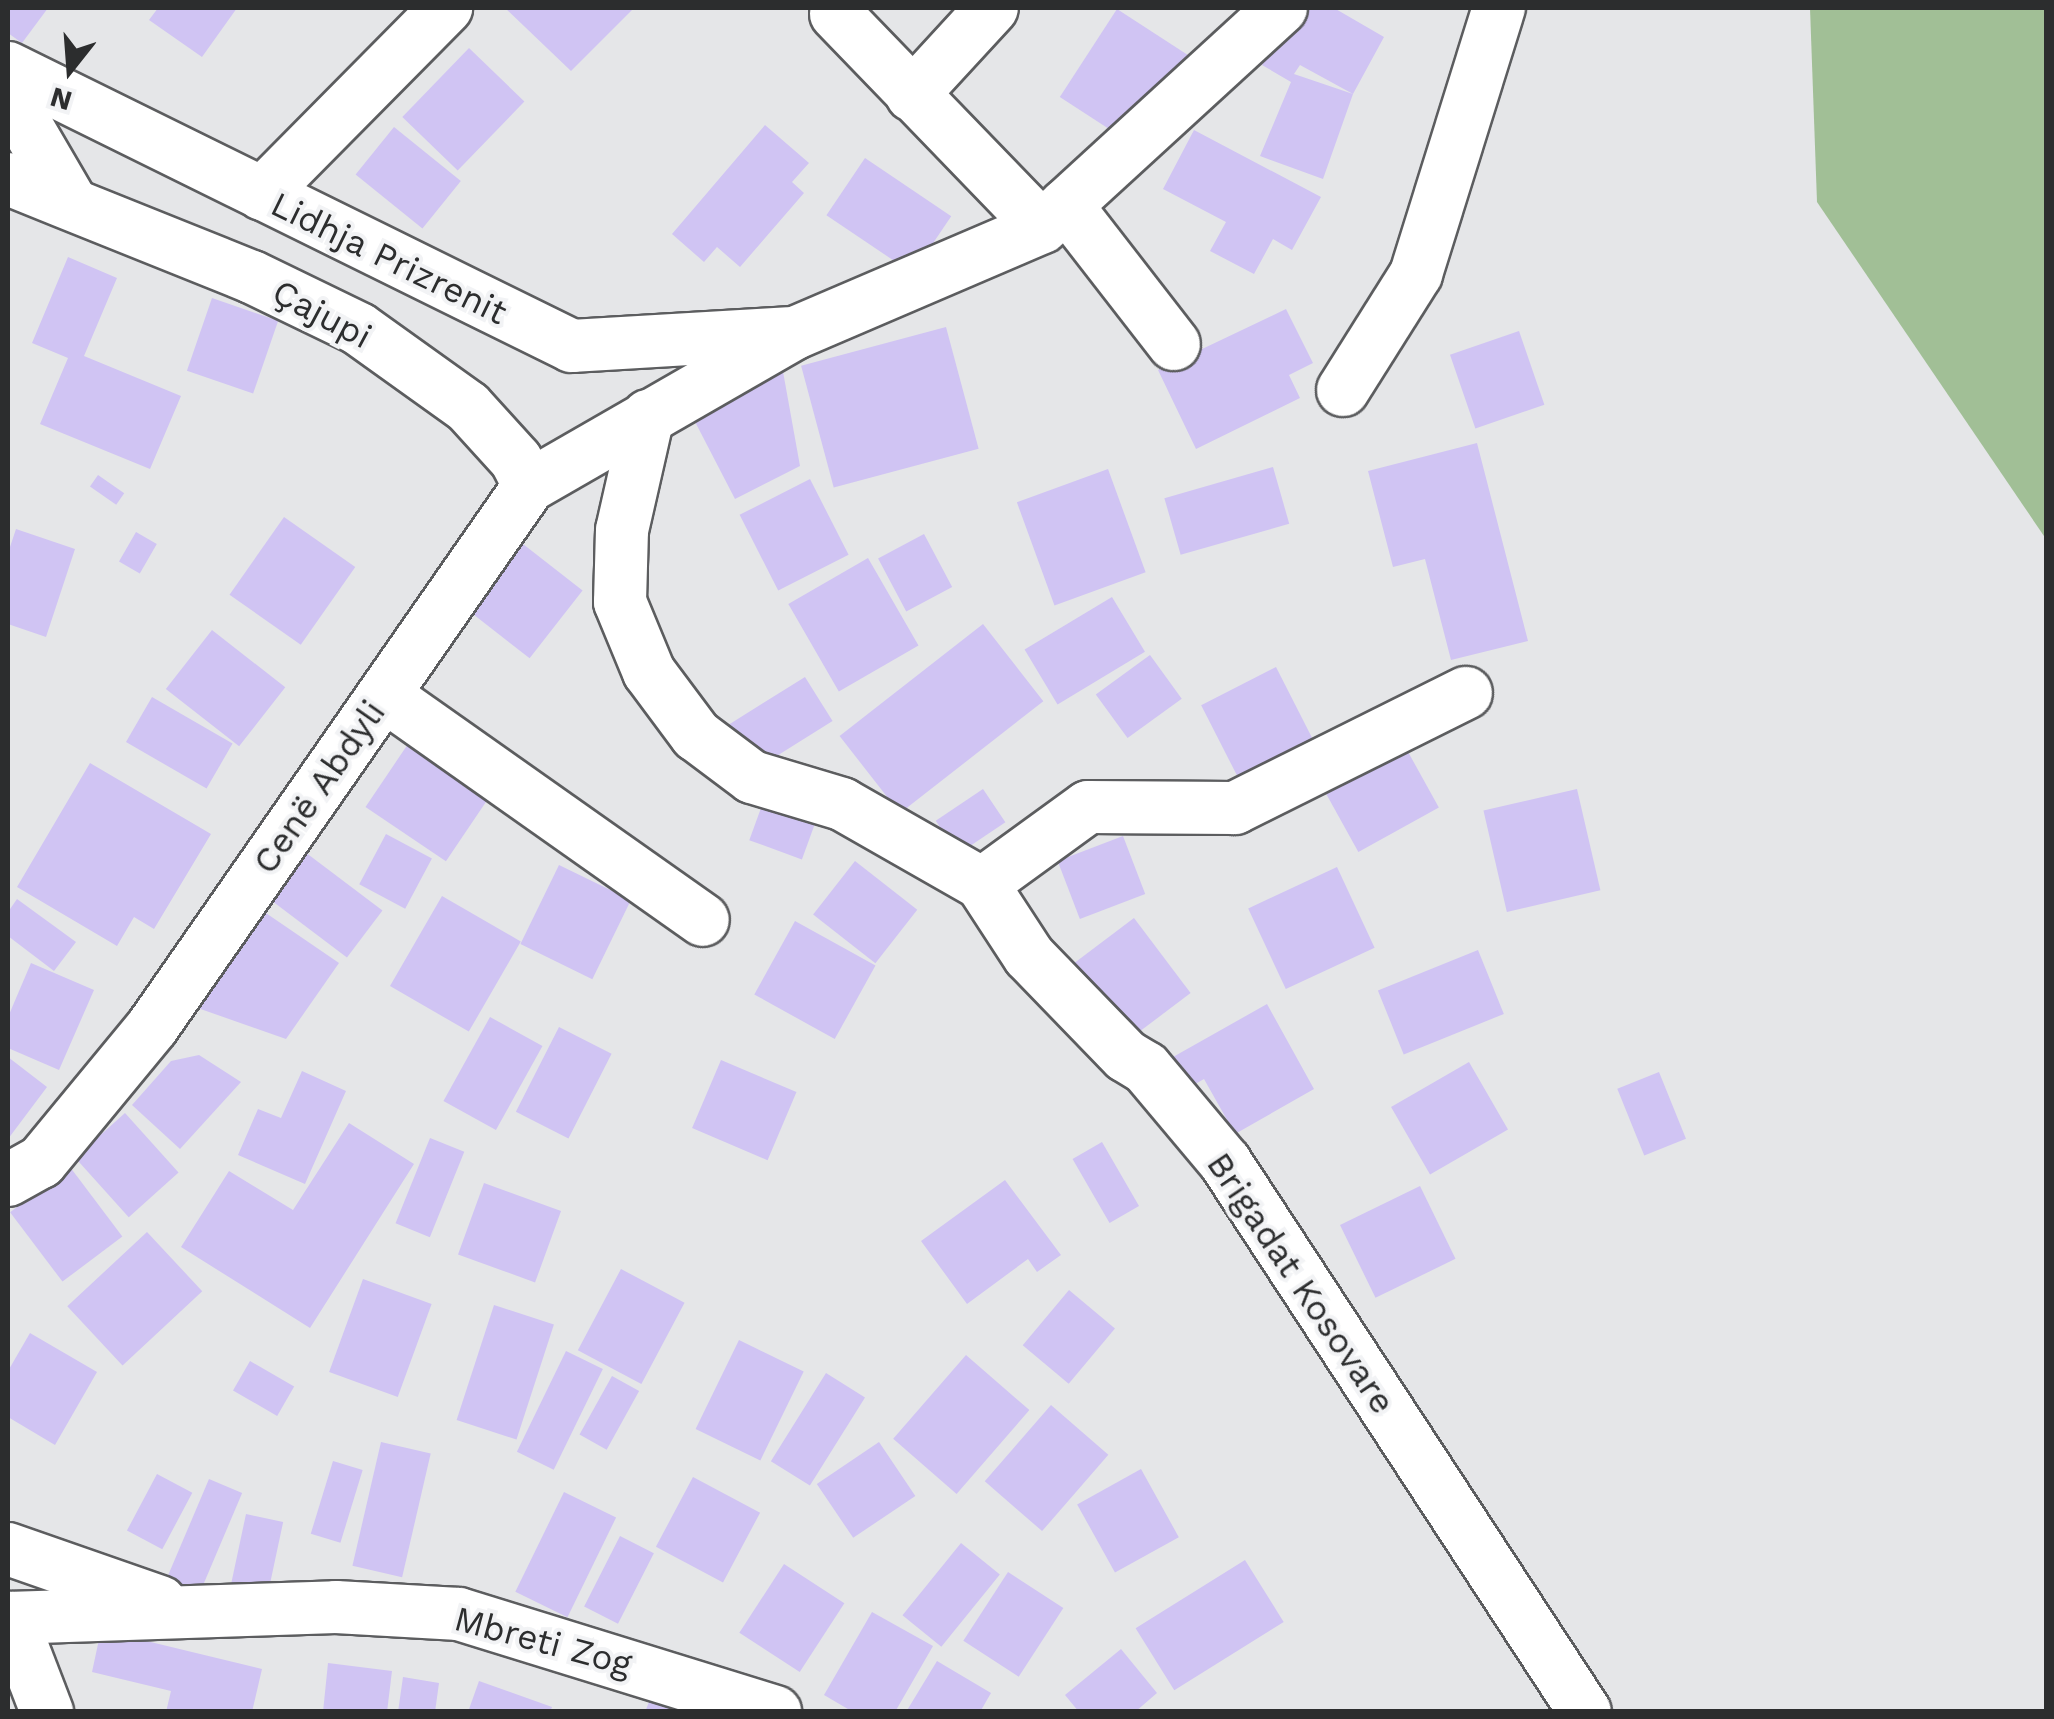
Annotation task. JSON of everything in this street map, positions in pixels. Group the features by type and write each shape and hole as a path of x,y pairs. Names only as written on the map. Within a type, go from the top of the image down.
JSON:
{"street":[{"path":"262,194 446,8"},
{"path":"912,95 992,8"},
{"name":"Lidhja Prizrenit","path":"648,416 795,333 1054,216 1281,8"},
{"path":"1343,390 1416,274 1498,8"},
{"path":"836,14 912,95 1054,216 1174,344"},
{"path":"11,70 26,126 72,204"},
{"name":"Lidhja Prizrenit","path":"11,70 572,346 795,333"},
{"name":"Çajupi","path":"8,178 359,329 468,407 516,460 529,486"},
{"name":"Cenë Abdyli","path":"8,1180 40,1162 153,1026 529,486 648,416"},
{"name":"Brigadat Kosovare","path":"648,416 622,530 620,602 650,672 696,735 752,778 842,804 982,884 1029,956 1126,1056 1146,1068 1224,1162 1585,1712"},
{"path":"982,884 1088,807 1235,808 1466,693"},
{"path":"384,695 703,920"},
{"name":"Mbreti Zog","path":"8,1549 185,1610"},
{"name":"Mbreti Zog","path":"47,1712 9,1618 336,1607 459,1614 775,1712"}],"green space":[{"path":"1810,8 2046,8 2046,539 1817,202"}],"building":[{"path":"8,8 48,8 22,43 8,33"},
{"path":"158,8 237,8 202,57 149,20"},
{"path":"505,8 634,8 571,71"},
{"path":"1296,8 1334,8 1384,37 1353,94 1323,179 1260,156 1291,82 1262,65","holes":["1300,65 1353,94 1294,74"]},
{"path":"1117,9 1192,58 1135,146 1060,97"},
{"path":"469,48 524,101 458,171 402,117"},
{"path":"765,125 809,163 792,182 804,193 740,267 717,247 704,262 672,234"},
{"path":"394,127 461,181 422,229 356,174"},
{"path":"1194,130 1321,197 1292,250 1273,239 1254,274 1210,251 1226,222 1163,189"},
{"path":"865,158 951,216 913,273 826,215"},
{"path":"68,257 117,278 84,356 181,396 150,469 40,424 68,358 32,343"},
{"path":"212,298 278,321 253,394 187,371"},
{"path":"1286,309 1313,363 1289,375 1300,398 1196,449 1158,370"},
{"path":"946,327 979,449 834,488 801,366"},
{"path":"1519,331 1544,405 1475,429 1450,355"},
{"path":"782,366 800,466 735,499 691,414"},
{"path":"1477,443 1528,641 1451,660 1425,559 1393,567 1368,471"},
{"path":"1273,467 1289,524 1181,555 1164,498"},
{"path":"1108,469 1146,572 1054,606 1017,502"},
{"path":"98,475 124,493 116,505 90,486"},
{"path":"810,479 849,555 778,591 740,515"},
{"path":"284,517 355,567 301,645 230,595"},
{"path":"16,529 75,549 46,637 8,624 8,553"},
{"path":"136,532 157,544 140,573 119,561"},
{"path":"924,534 952,587 906,611 878,558"},
{"path":"514,537 583,591 530,658 461,605"},
{"path":"868,558 918,645 839,691 788,604"},
{"path":"1112,597 1145,652 1058,704 1025,650"},
{"path":"983,624 1043,701 900,813 840,736"},
{"path":"212,630 285,687 239,746 166,689"},
{"path":"1150,655 1182,699 1128,738 1096,694"},
{"path":"1276,667 1314,741 1239,779 1201,705"},
{"path":"805,677 833,721 755,770 727,726"},
{"path":"152,697 233,744 207,789 126,742"},
{"path":"1402,741 1439,807 1358,852 1322,786"},
{"path":"408,744 488,798 446,861 366,807"},
{"path":"90,763 211,834 154,929 134,917 117,946 17,887"},
{"path":"983,789 1005,822 958,854 936,821"},
{"path":"1577,789 1600,890 1507,912 1483,811"},
{"path":"765,797 818,816 802,859 749,840"},
{"path":"386,834 432,858 405,909 359,884"},
{"path":"1123,836 1145,894 1080,919 1058,861"},
{"path":"301,849 382,910 347,958 265,896"},
{"path":"855,861 917,910 875,963 813,915"},
{"path":"559,865 631,900 592,979 520,944"},
{"path":"1337,867 1375,948 1286,989 1248,908"},
{"path":"442,896 521,942 469,1032 390,986"},
{"path":"17,899 76,942 54,971 8,936 8,912"},
{"path":"260,909 339,963 286,1039 192,1006"},
{"path":"1134,918 1191,993 1124,1043 1068,968"},
{"path":"795,921 875,966 835,1039 754,994"},
{"path":"1478,950 1504,1014 1404,1054 1378,990"},
{"path":"31,963 94,990 59,1070 8,1048 8,1017"},
{"path":"1267,1004 1314,1089 1235,1134 1204,1079 1190,1087 1173,1057"},
{"path":"490,1017 542,1046 496,1130 443,1101"},
{"path":"559,1027 612,1054 568,1138 516,1112"},
{"path":"199,1055 241,1082 180,1149 132,1105 171,1061"},
{"path":"8,1057 47,1087 8,1139"},
{"path":"721,1060 796,1092 768,1160 692,1128"},
{"path":"1469,1062 1508,1130 1430,1175 1391,1107"},
{"path":"302,1071 346,1091 305,1184 238,1155 258,1109 281,1118"},
{"path":"1659,1072 1686,1139 1644,1156 1617,1089"},
{"path":"125,1113 179,1172 129,1217 75,1158"},
{"path":"349,1123 414,1164 310,1328 181,1247 229,1171 293,1210"},
{"path":"430,1138 464,1152 430,1237 396,1223"},
{"path":"1102,1142 1139,1206 1110,1223 1073,1159"},
{"path":"70,1167 122,1236 62,1282 10,1212"},
{"path":"1005,1180 1061,1255 1037,1272 1028,1259 967,1304 921,1241"},
{"path":"484,1183 561,1211 535,1282 458,1254"},
{"path":"1420,1186 1456,1259 1376,1298 1340,1225"},
{"path":"147,1232 202,1291 123,1366 67,1306"},
{"path":"621,1269 685,1303 641,1384 578,1350"},
{"path":"363,1279 432,1304 398,1397 329,1372"},
{"path":"1069,1290 1115,1329 1069,1384 1023,1345"},
{"path":"494,1305 554,1324 517,1440 457,1420"},
{"path":"30,1333 97,1372 55,1445 8,1417 8,1371"},
{"path":"739,1340 804,1372 760,1461 696,1429"},
{"path":"566,1351 603,1369 554,1470 517,1452"},
{"path":"966,1355 1029,1410 957,1494 893,1439"},
{"path":"250,1361 294,1386 277,1416 233,1390"},
{"path":"826,1373 865,1397 810,1486 771,1461"},
{"path":"612,1376 639,1391 607,1450 580,1435"},
{"path":"1051,1405 1108,1455 1042,1531 985,1481"},
{"path":"381,1442 431,1453 402,1577 352,1566"},
{"path":"879,1442 915,1496 853,1538 817,1484"},
{"path":"333,1461 363,1470 340,1543 311,1534"},
{"path":"1141,1469 1179,1537 1115,1573 1077,1504"},
{"path":"157,1474 192,1493 162,1549 127,1531"},
{"path":"693,1477 760,1513 723,1582 656,1547"},
{"path":"209,1479 242,1493 197,1599 164,1585"},
{"path":"564,1492 616,1517 567,1617 515,1592"},
{"path":"246,1514 283,1522 268,1595 230,1587"},
{"path":"620,1536 654,1553 618,1624 584,1606"},
{"path":"961,1543 1000,1574 941,1647 902,1615"},
{"path":"1245,1560 1284,1622 1174,1690 1136,1628"},
{"path":"784,1564 844,1603 800,1672 739,1633"},
{"path":"1008,1572 1063,1608 1019,1677 963,1641"},
{"path":"872,1612 933,1646 895,1712 853,1712 824,1695"},
{"path":"101,1630 262,1669 252,1712 166,1712 171,1691 92,1672"},
{"path":"1121,1649 1157,1693 1135,1712 1079,1712 1065,1695"},
{"path":"937,1661 991,1693 980,1712 906,1712"},
{"path":"328,1663 392,1671 387,1712 323,1712"},
{"path":"403,1677 439,1683 435,1712 398,1712"},
{"path":"479,1681 552,1707 550,1712 468,1712"},
{"path":"657,1682 725,1712 645,1712"}]}
